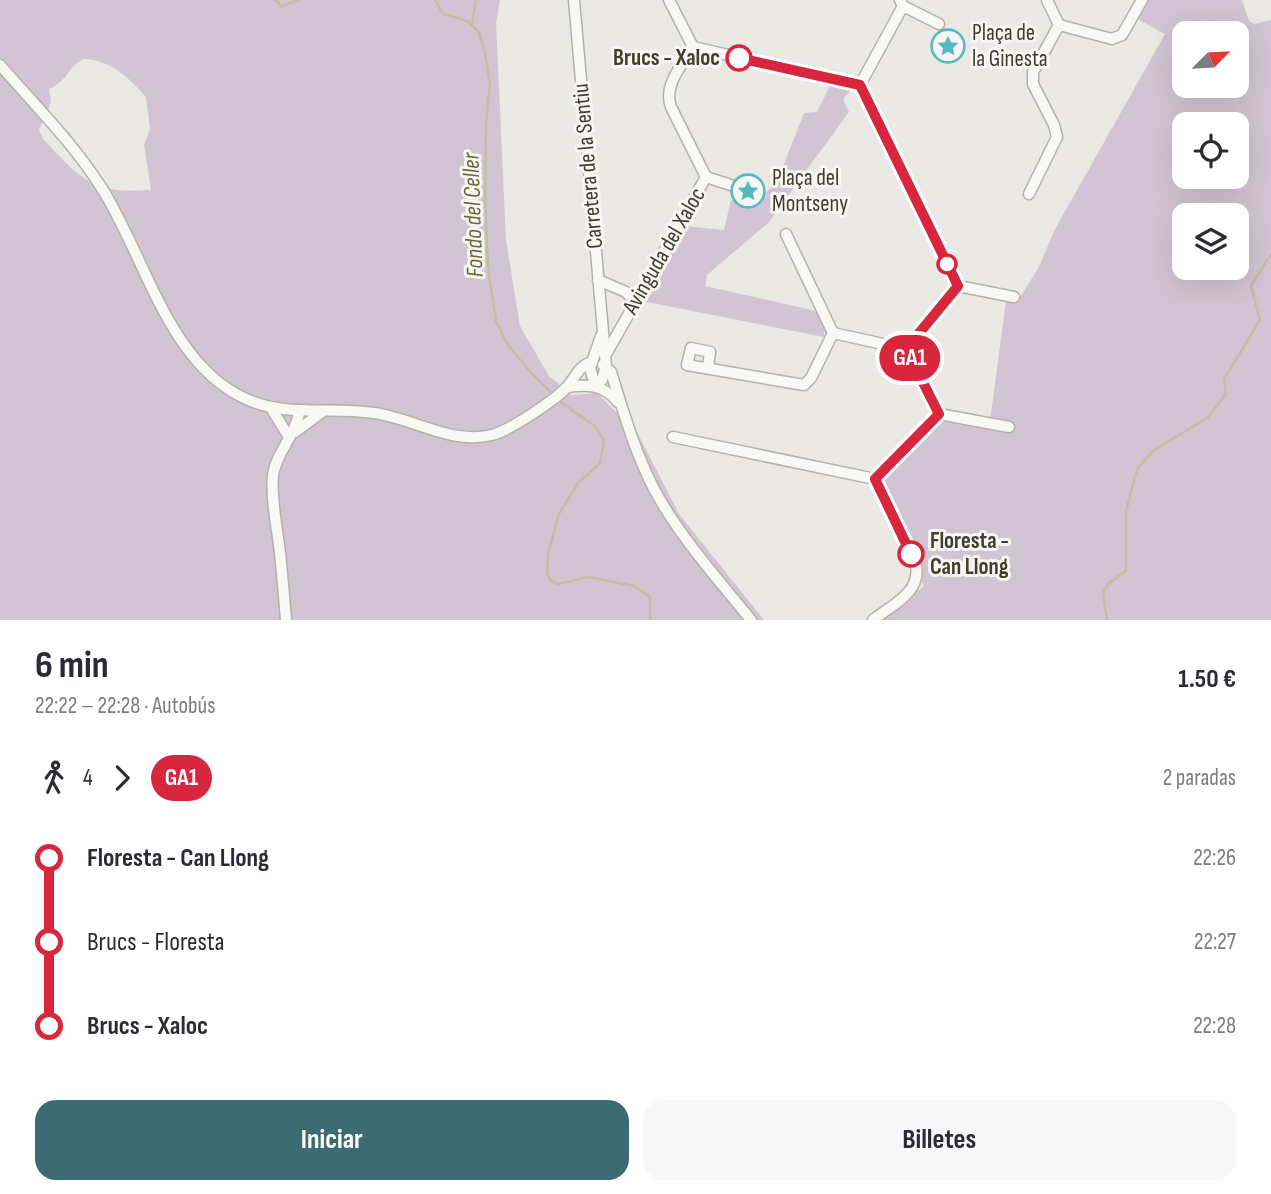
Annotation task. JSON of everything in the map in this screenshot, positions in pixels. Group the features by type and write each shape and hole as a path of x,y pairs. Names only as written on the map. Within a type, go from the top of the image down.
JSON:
{"street":[{"name":"Carretera de la Sentiu","path":"574,0 603,333"},
{"path":"669,0 693,47 860,85"},
{"path":"1047,0 1059,25 1112,39 1122,35 1142,0"},
{"path":"860,85 901,3 939,24"},
{"path":"1029,194 1057,137 1054,125 1033,84 1033,72 1059,25"},
{"name":"Avinguda del Xaloc","path":"607,364 613,343 706,177 671,107 668,95 671,84 693,47"},
{"path":"0,65 81,159 103,190 186,349 226,387 241,397 271,408 295,411 380,413 434,431 479,437 510,428 564,389 584,365 592,362 607,364"},
{"path":"860,85 958,286"},
{"path":"706,177 734,186"},
{"path":"786,234 833,333"},
{"path":"598,280 626,292 635,302"},
{"path":"626,292 644,285"},
{"path":"958,286 1014,297"},
{"path":"906,349 958,286"},
{"name":"Avinguda del Xaloc","path":"592,362 603,333"},
{"name":"Avinguda del Xaloc","path":"603,333 607,364"},
{"path":"833,333 906,349"},
{"path":"708,367 804,385 811,378 833,333"},
{"path":"906,349 939,414"},
{"path":"592,362 590,375 595,386"},
{"path":"595,386 602,380 607,364"},
{"path":"607,364 655,490 699,555 751,620"},
{"path":"564,389 595,386 611,394 622,408"},
{"path":"271,408 289,437"},
{"path":"286,620 273,487 275,465 297,424 295,411"},
{"path":"289,437 323,411"},
{"path":"939,414 1009,427"},
{"path":"875,479 939,414"},
{"path":"673,437 875,479"},
{"path":"873,620 913,589 918,578 916,565 875,479"}],"shaded area":[{"path":"0,0 500,0 496,23 506,240 520,326 549,376 572,395 597,393 638,434 679,514 764,620 0,620","holes":["84,59 119,71 146,97 150,129 144,145 151,190 114,189 89,181 43,139 39,130 51,102 49,89 61,82 78,62"]},
{"path":"1138,0 1242,0 1249,21 1172,21 1172,98 1250,98 1250,22 1254,24 1271,20 1271,620 880,620 924,586 882,478 937,420 989,429 1006,301 1017,302 1039,267 1054,231 1165,34 1139,20 1143,11"},
{"path":"830,86 851,90 843,99 849,112 768,223 707,275 705,286 816,311 825,328 824,337 642,301 684,226 724,230 731,200 754,204 777,182 804,113 817,112"}],"waterway":[{"path":"275,0 282,6 298,0"},
{"name":"Fondo del Celler","path":"435,0 443,14 467,21 479,32 485,54 490,83 486,124 485,194 488,268 496,321 508,345 532,374 562,403 596,427 604,441 600,463 578,483 559,514 548,554 547,574 551,581 558,584 589,577 634,586 650,597 650,620"},
{"name":"Fondo del Celler","path":"472,24 476,0"},
{"path":"1107,620 1103,593 1109,583 1126,571 1126,511 1137,469 1154,450 1207,418 1226,394 1224,379 1260,320 1251,286 1271,254"}],"bus line":[{"name":"GA1","path":"739,58 860,85 958,286 906,349 939,414 875,479 911,554"}],"place":[{"name":"Plaça de la Ginesta","path":"948,46"},
{"name":"Brucs - Xaloc","path":"739,58"},
{"name":"Plaça del Montseny","path":"748,191"},
{"name":"Floresta - Can Llong","path":"911,554"}]}
